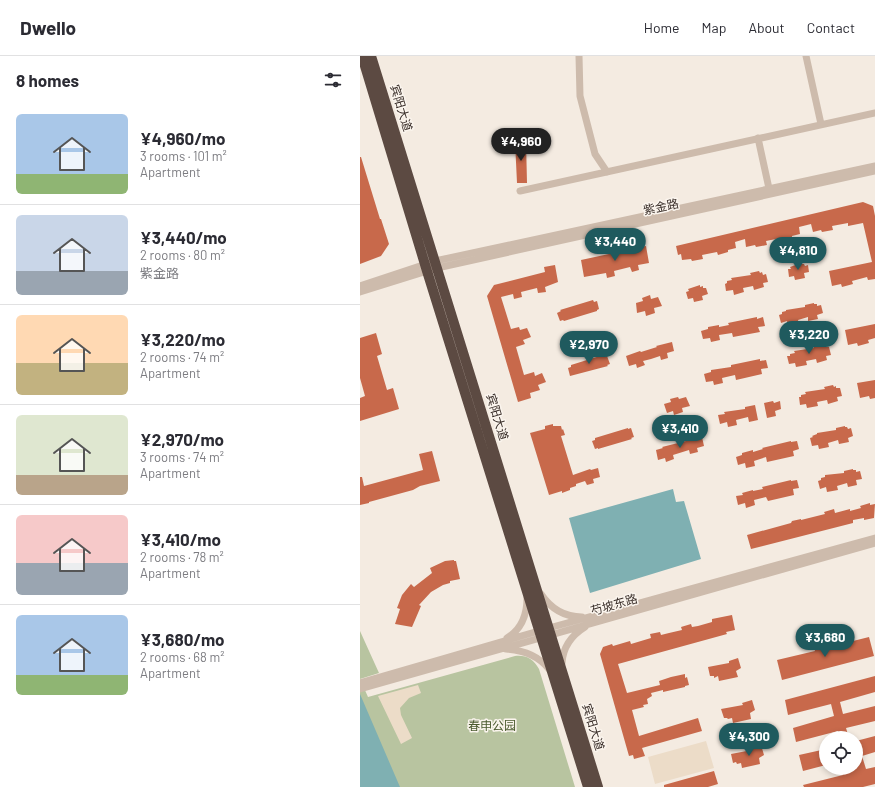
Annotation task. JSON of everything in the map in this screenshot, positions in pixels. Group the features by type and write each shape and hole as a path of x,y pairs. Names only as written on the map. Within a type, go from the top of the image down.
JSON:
{"highway":[{"name":"宾阳大道","path":"362,56 426,268 531,587"},
{"name":"宾阳大道","path":"371,56 436,264 558,676 588,787"},
{"name":"宾阳大道","path":"558,676 598,787"}],"street":[{"path":"579,56 580,96 594,154 607,172"},
{"path":"806,56 821,124"},
{"path":"520,191 875,112"},
{"path":"758,138 770,192"},
{"name":"紫金路","path":"770,192 875,166"},
{"name":"紫金路","path":"360,292 436,264 770,192 875,171"},
{"name":"紫金路","path":"360,286 426,268"},
{"name":"芍坡东路","path":"363,686 875,538"},
{"name":"芍坡东路","path":"591,620 875,543"},
{"path":"531,587 557,612 591,620"},
{"path":"499,646 512,635 524,621 531,587"},
{"path":"499,646 526,652 535,656 543,661 548,668 558,676 562,654 566,645 591,620"}],"green space":[{"path":"360,631 379,673 360,679"},
{"name":"春申公园","path":"515,656 529,658 539,669 575,787 360,787 360,679 368,697"}],"shaded area":[{"path":"418,685 421,693 409,698 400,708 401,715 412,738 401,744 378,696"},
{"path":"706,741 714,768 655,784 648,757"}],"water":[{"path":"673,489 676,502 684,501 701,559 590,593 569,518"},
{"path":"360,694 400,787 360,787"}],"building":[{"path":"515,141 526,141 527,183 517,183"},
{"path":"360,157 389,244 381,256 360,264"},
{"path":"863,202 873,206 875,216 875,279 868,280 867,277 852,281 853,284 842,287 841,284 832,286 829,271 872,262 863,223 848,226 848,223 832,226 833,230 822,232 821,230 813,232 811,224 799,227 800,234 792,236 792,239 782,241 781,238 766,241 767,245 746,247 745,239 735,242 736,248 728,250 728,252 718,255 717,252 702,255 703,259 692,261 691,259 682,260 681,254 678,255 676,246"},
{"path":"646,246 649,263 638,265 639,270 632,272 630,267 614,271 615,276 607,278 606,273 584,277 581,260"},
{"path":"801,263 805,266 808,265 809,272 804,273 805,278 795,280 794,276 789,277 788,269 791,269 790,267"},
{"path":"555,265 558,282 545,287 546,292 538,293 537,288 521,292 522,297 514,299 513,294 501,297 511,329 519,327 520,330 527,328 531,337 523,340 525,344 516,347 524,375 534,372 535,376 542,373 546,382 538,385 540,390 530,393 531,398 518,402 487,296 494,285 545,272 544,267"},
{"path":"759,271 760,273 762,272 763,275 766,274 768,282 763,283 764,287 754,290 753,286 743,288 744,292 734,295 733,290 726,291 725,284 727,281 732,280 731,278 751,275 750,273"},
{"path":"700,285 700,287 703,286 703,288 706,288 708,294 702,296 703,300 694,302 693,298 688,299 686,292 689,291 688,289"},
{"path":"650,295 651,299 658,297 662,306 654,308 655,313 646,316 645,311 637,313 636,303 643,301 642,298"},
{"path":"593,300 594,302 597,301 599,309 597,311 560,321 557,313 561,311 560,310"},
{"path":"814,303 817,304 817,306 821,305 823,313 817,315 818,319 808,321 808,317 798,320 799,324 788,326 787,321 781,323 779,315 782,314 782,312 805,307 805,305"},
{"path":"757,317 757,319 763,317 765,326 758,327 760,332 733,337 732,333 719,335 720,340 711,342 710,338 703,339 701,331 708,329 708,327 729,325 728,323"},
{"path":"875,324 875,338 868,340 869,343 858,346 857,343 848,345 845,330"},
{"path":"376,333 382,354 377,356 387,390 393,388 399,409 360,421 360,398 365,396 360,378 360,338"},
{"path":"672,342 674,351 667,353 668,358 661,360 660,356 643,361 645,365 637,368 636,364 629,366 626,356"},
{"path":"822,344 822,346 825,345 825,347 829,347 831,355 826,356 827,360 817,363 816,359 806,361 807,365 796,367 795,363 789,364 787,356 795,353 794,351 814,348 813,346"},
{"path":"603,355 604,357 607,356 610,364 607,365 608,366 570,376 568,368 571,367 571,365"},
{"path":"760,359 760,361 766,360 768,368 761,369 762,374 736,380 735,375 722,378 723,383 714,385 713,381 706,382 704,374 711,372 711,370 731,367 731,365"},
{"path":"875,380 875,398 870,399 869,396 860,398 857,383"},
{"path":"833,385 834,387 836,386 836,388 840,388 842,396 837,397 838,401 828,404 827,400 817,402 818,406 807,408 806,404 800,405 799,397 806,394 805,392 825,389 824,387"},
{"path":"678,397 679,399 686,397 690,406 682,408 683,412 674,415 673,411 667,413 664,404 671,402 670,399"},
{"path":"773,401 774,403 780,401 781,409 775,411 776,416 767,418 764,403"},
{"path":"755,405 758,420 749,422 748,417 736,420 737,425 728,427 727,422 720,424 718,415 725,414 724,412 745,409 745,407"},
{"path":"553,424 553,426 561,426 562,430 563,429 565,435 561,436 573,475 598,468 600,477 593,479 594,483 587,485 585,481 576,484 576,486 570,488 570,490 549,495 530,433 545,429 545,426"},
{"path":"845,426 848,429 851,428 853,436 848,438 849,442 839,444 838,440 828,443 829,447 819,449 818,445 812,446 810,438 813,437 812,436 817,433 836,430 836,428"},
{"path":"631,428 634,437 631,438 632,439 595,449 592,441 595,440 595,438"},
{"path":"702,437 704,446 697,448 698,452 690,454 689,450 673,455 674,459 666,462 665,458 658,460 656,450 663,448 662,447"},
{"path":"797,441 799,449 793,451 794,456 767,462 766,457 754,461 755,466 746,468 745,463 738,465 736,457 742,455 742,453 753,450 753,452 763,449 762,448"},
{"path":"432,451 440,481 360,505 360,477 362,477 364,486 423,470 419,454"},
{"path":"853,469 856,470 856,472 860,471 862,479 856,480 857,485 848,487 847,483 837,486 838,490 827,492 826,487 820,489 818,481 825,477 825,475 844,473 844,471"},
{"path":"797,480 799,488 793,489 794,495 768,501 766,497 754,500 755,505 746,508 745,503 738,505 736,496 743,495 742,493 763,489 762,487"},
{"path":"870,503 870,505 875,504 874,518 853,520 853,523 751,549 747,535 791,523 792,521 825,514 824,512 834,509 835,513 850,509 850,511 861,508 860,506"},
{"path":"445,561 456,561 460,579 450,581 450,583 431,592 419,605 421,606 412,627 395,624 400,609 397,608 402,595 411,584 414,587 432,573 430,568"},
{"path":"732,615 735,630 726,632 727,634 618,664 627,693 660,685 659,681 671,677 685,674 685,678 687,677 689,685 663,692 663,690 651,693 652,696 647,699 648,704 643,705 644,707 632,710 639,736 698,718 702,731 642,748 645,756 634,759 633,755 629,756 600,654 603,647 630,641 631,644 651,638 650,634 660,632 661,635 682,630 681,627 691,624 692,627 698,626 712,622 712,619"},
{"path":"869,637 874,656 782,680 777,660 815,651 814,648 832,644 833,646"},
{"path":"738,658 741,668 736,671 738,677 719,681 718,676 714,678 714,676 710,676 708,667 729,663 729,661"},
{"path":"875,676 875,692 840,702 843,714 875,706 875,721 846,728 847,731 819,731 819,736 796,742 793,728 834,716 831,704 788,715 785,700"},
{"path":"752,700 755,710 750,713 751,719 733,723 732,718 724,718 721,709 743,705 742,703"},
{"path":"875,736 875,752 863,756 863,739"},
{"path":"761,745 764,755 759,758 760,764 742,768 741,763 733,763 731,754 752,750 751,748"},
{"path":"819,751 819,767 803,771 799,755"},
{"path":"863,759 866,769 875,767 875,784 863,787 804,787 803,785 843,775 863,775"},
{"path":"714,771 718,784 708,787 664,787 664,785"}]}
